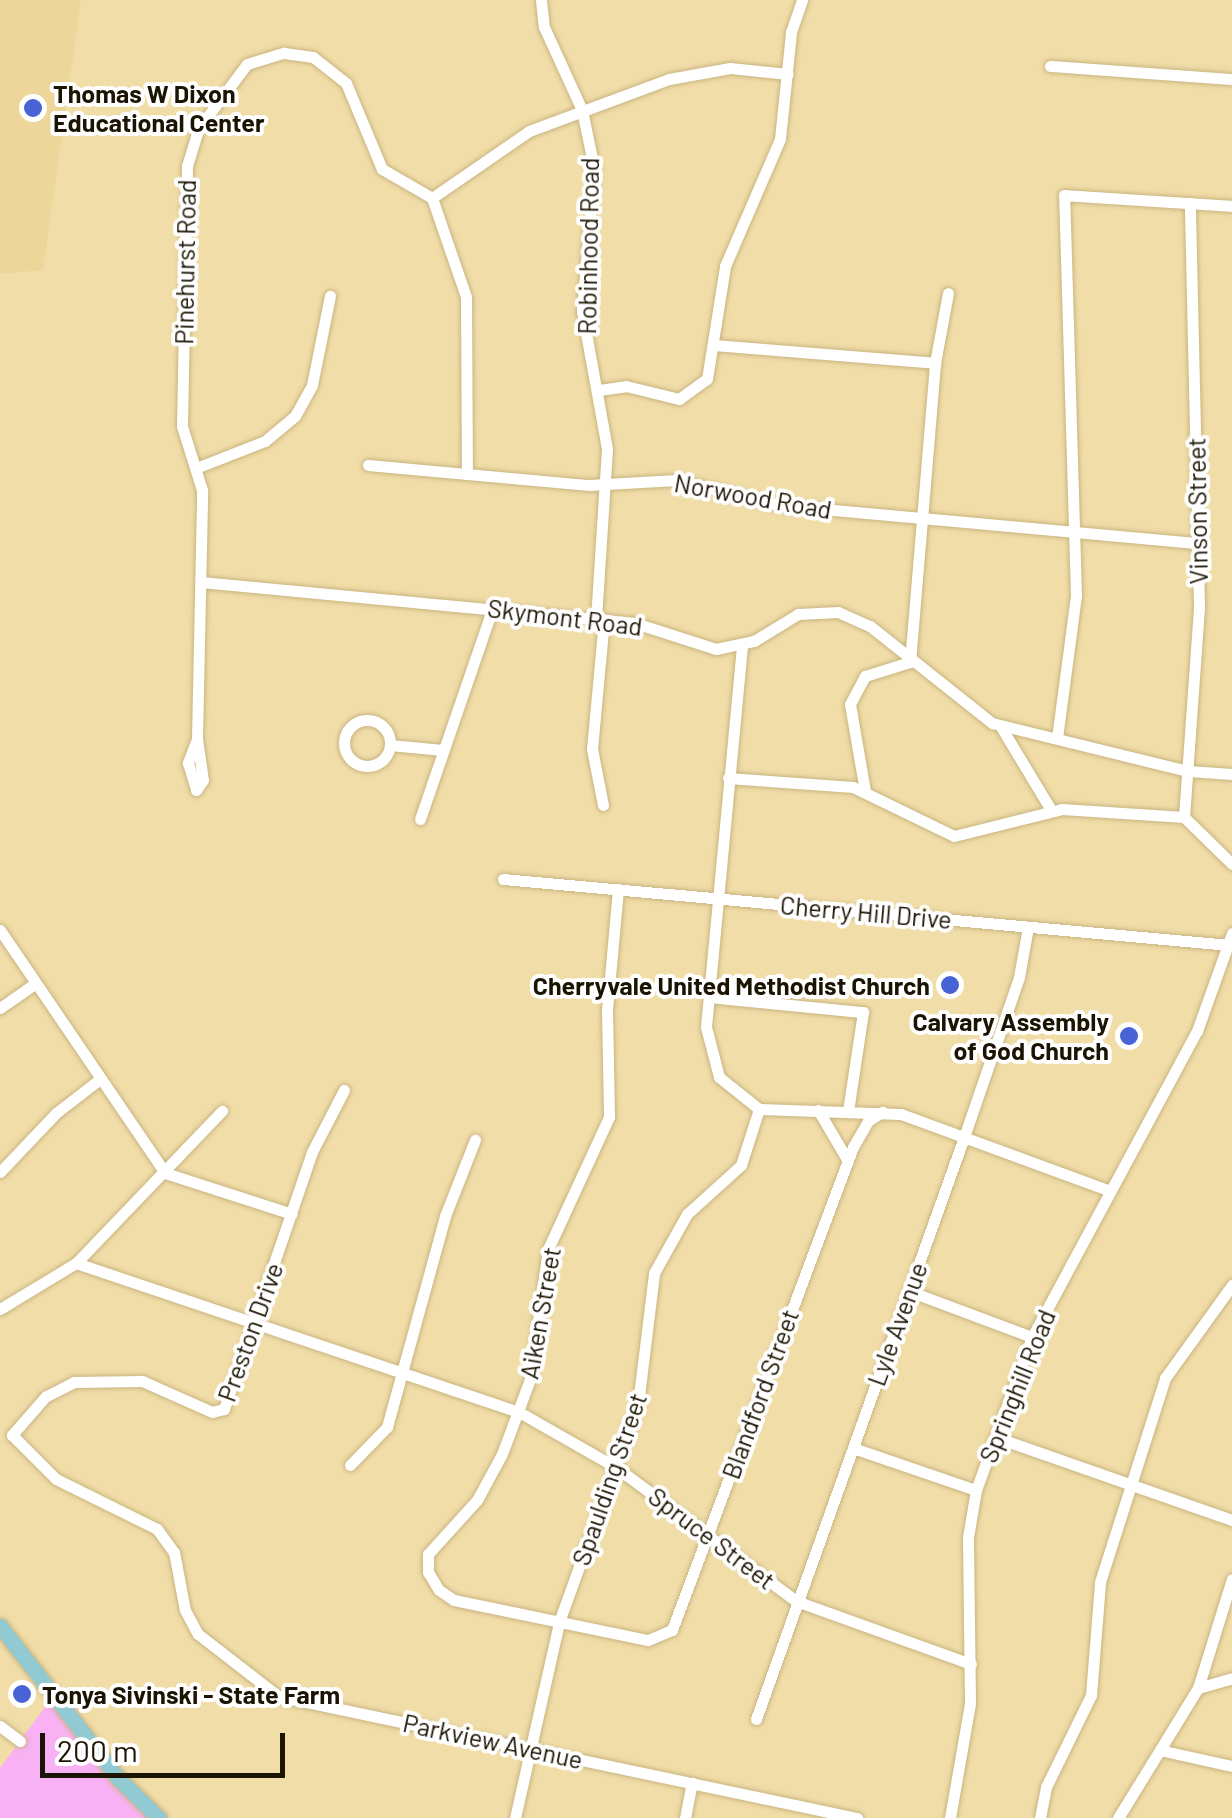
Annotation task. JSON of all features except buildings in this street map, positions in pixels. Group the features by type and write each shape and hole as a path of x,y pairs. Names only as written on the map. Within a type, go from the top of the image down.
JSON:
{"main road":[{"path":"2,1633 118,1778 159,1818"}],"street":[{"name":"Robinhood Road","path":"541,0 544,28 582,110 594,185 582,310 599,390 605,484 592,749 603,805"},
{"path":"599,390 626,386 666,398 689,396 708,376 725,266 778,147 802,0"},
{"name":"Pinehurst Road","path":"197,739 202,490 182,430 187,166 203,118 234,75 268,55 322,61 352,94 382,169 432,198"},
{"path":"1050,66 1232,79"},
{"path":"467,474 466,292 432,198 508,142 582,110 693,73 742,68 788,74"},
{"path":"1057,738 1076,604 1064,195 1232,206"},
{"name":"Vinson Street","path":"1184,818 1198,543 1190,203"},
{"path":"910,662 935,363 948,293"},
{"path":"196,468 256,446 295,416 312,386 330,296"},
{"path":"713,345 935,363"},
{"name":"Norwood Road","path":"368,465 605,484 676,480 779,505 1198,543"},
{"name":"Skymont Road","path":"201,582 600,619 643,625 698,646 742,646"},
{"path":"420,819 493,607"},
{"path":"1110,1190 882,1112 759,1109 732,1092 712,1064 709,997 742,646 798,614 834,611 870,626 910,662 1001,726 1188,771 1232,774"},
{"path":"865,791 850,724 853,692 865,676 910,662"},
{"path":"370,720 384,729 390,745 383,759 365,766 349,757 344,739 353,724 370,720"},
{"path":"1001,726 1051,810"},
{"path":"390,745 444,750"},
{"path":"728,778 865,791 954,836 976,835 1051,810 1184,818 1232,864"},
{"name":"Cherry Hill Drive","path":"503,878 1028,927 1230,939"},
{"name":"Aiken Street","path":"560,1622 454,1600 427,1569 433,1544 485,1489 519,1412 532,1370 548,1249 609,1117 607,1010 618,890"},
{"name":"Lyle Avenue","path":"756,1719 964,1137 1019,976 1028,927"},
{"path":"0,930 33,985 165,1173 292,1214"},
{"name":"Springhill Road","path":"950,1818 966,1744 971,1664 968,1538 976,1490 1032,1337 1204,1018 1230,939"},
{"path":"0,1008 33,985"},
{"path":"709,997 862,1012 848,1111"},
{"path":"0,1172 56,1113 100,1079"},
{"name":"Preston Drive","path":"12,1435 42,1400 74,1382 146,1382 220,1412 312,1152 344,1090"},
{"name":"Spaulding Street","path":"516,1818 560,1622 640,1394 654,1273 687,1214 741,1165 759,1109"},
{"path":"818,1110 848,1161"},
{"path":"0,1309 76,1263 222,1111"},
{"name":"Blandford Street","path":"560,1622 648,1640 666,1636 709,1536 848,1161 863,1128 882,1112"},
{"path":"350,1465 381,1438 405,1374 445,1216 476,1140"},
{"name":"Spruce Street","path":"76,1263 519,1412 616,1468 796,1601 971,1664"},
{"path":"1040,1818 1046,1787 1092,1696 1099,1589 1128,1484 1168,1370 1232,1285"},
{"path":"909,1291 1032,1337"},
{"name":"Parkview Avenue","path":"12,1435 56,1478 157,1529 174,1552 185,1610 198,1634 262,1688 857,1818"},
{"path":"995,1436 1232,1520"},
{"path":"853,1448 976,1490"},
{"path":"1118,1818 1164,1750 1198,1688 1232,1579"},
{"path":"1198,1688 1232,1678"},
{"path":"0,1726 20,1740"},
{"path":"1164,1750 1232,1766"},
{"path":"686,1818 692,1783"}],"shaded area":[{"name":"Thomas W Dixon Educational Center","path":"0,0 81,0 43,270 0,274"},
{"path":"51,1699 156,1818 0,1818 0,1768"}],"place":[{"name":"Thomas W Dixon Educational Center","path":"33,108"},
{"name":"Cherryvale United Methodist Church","path":"950,985"},
{"name":"Calvary Assembly of God Church","path":"1129,1036"},
{"name":"Tonya Sivinski - State Farm","path":"22,1694"}]}
